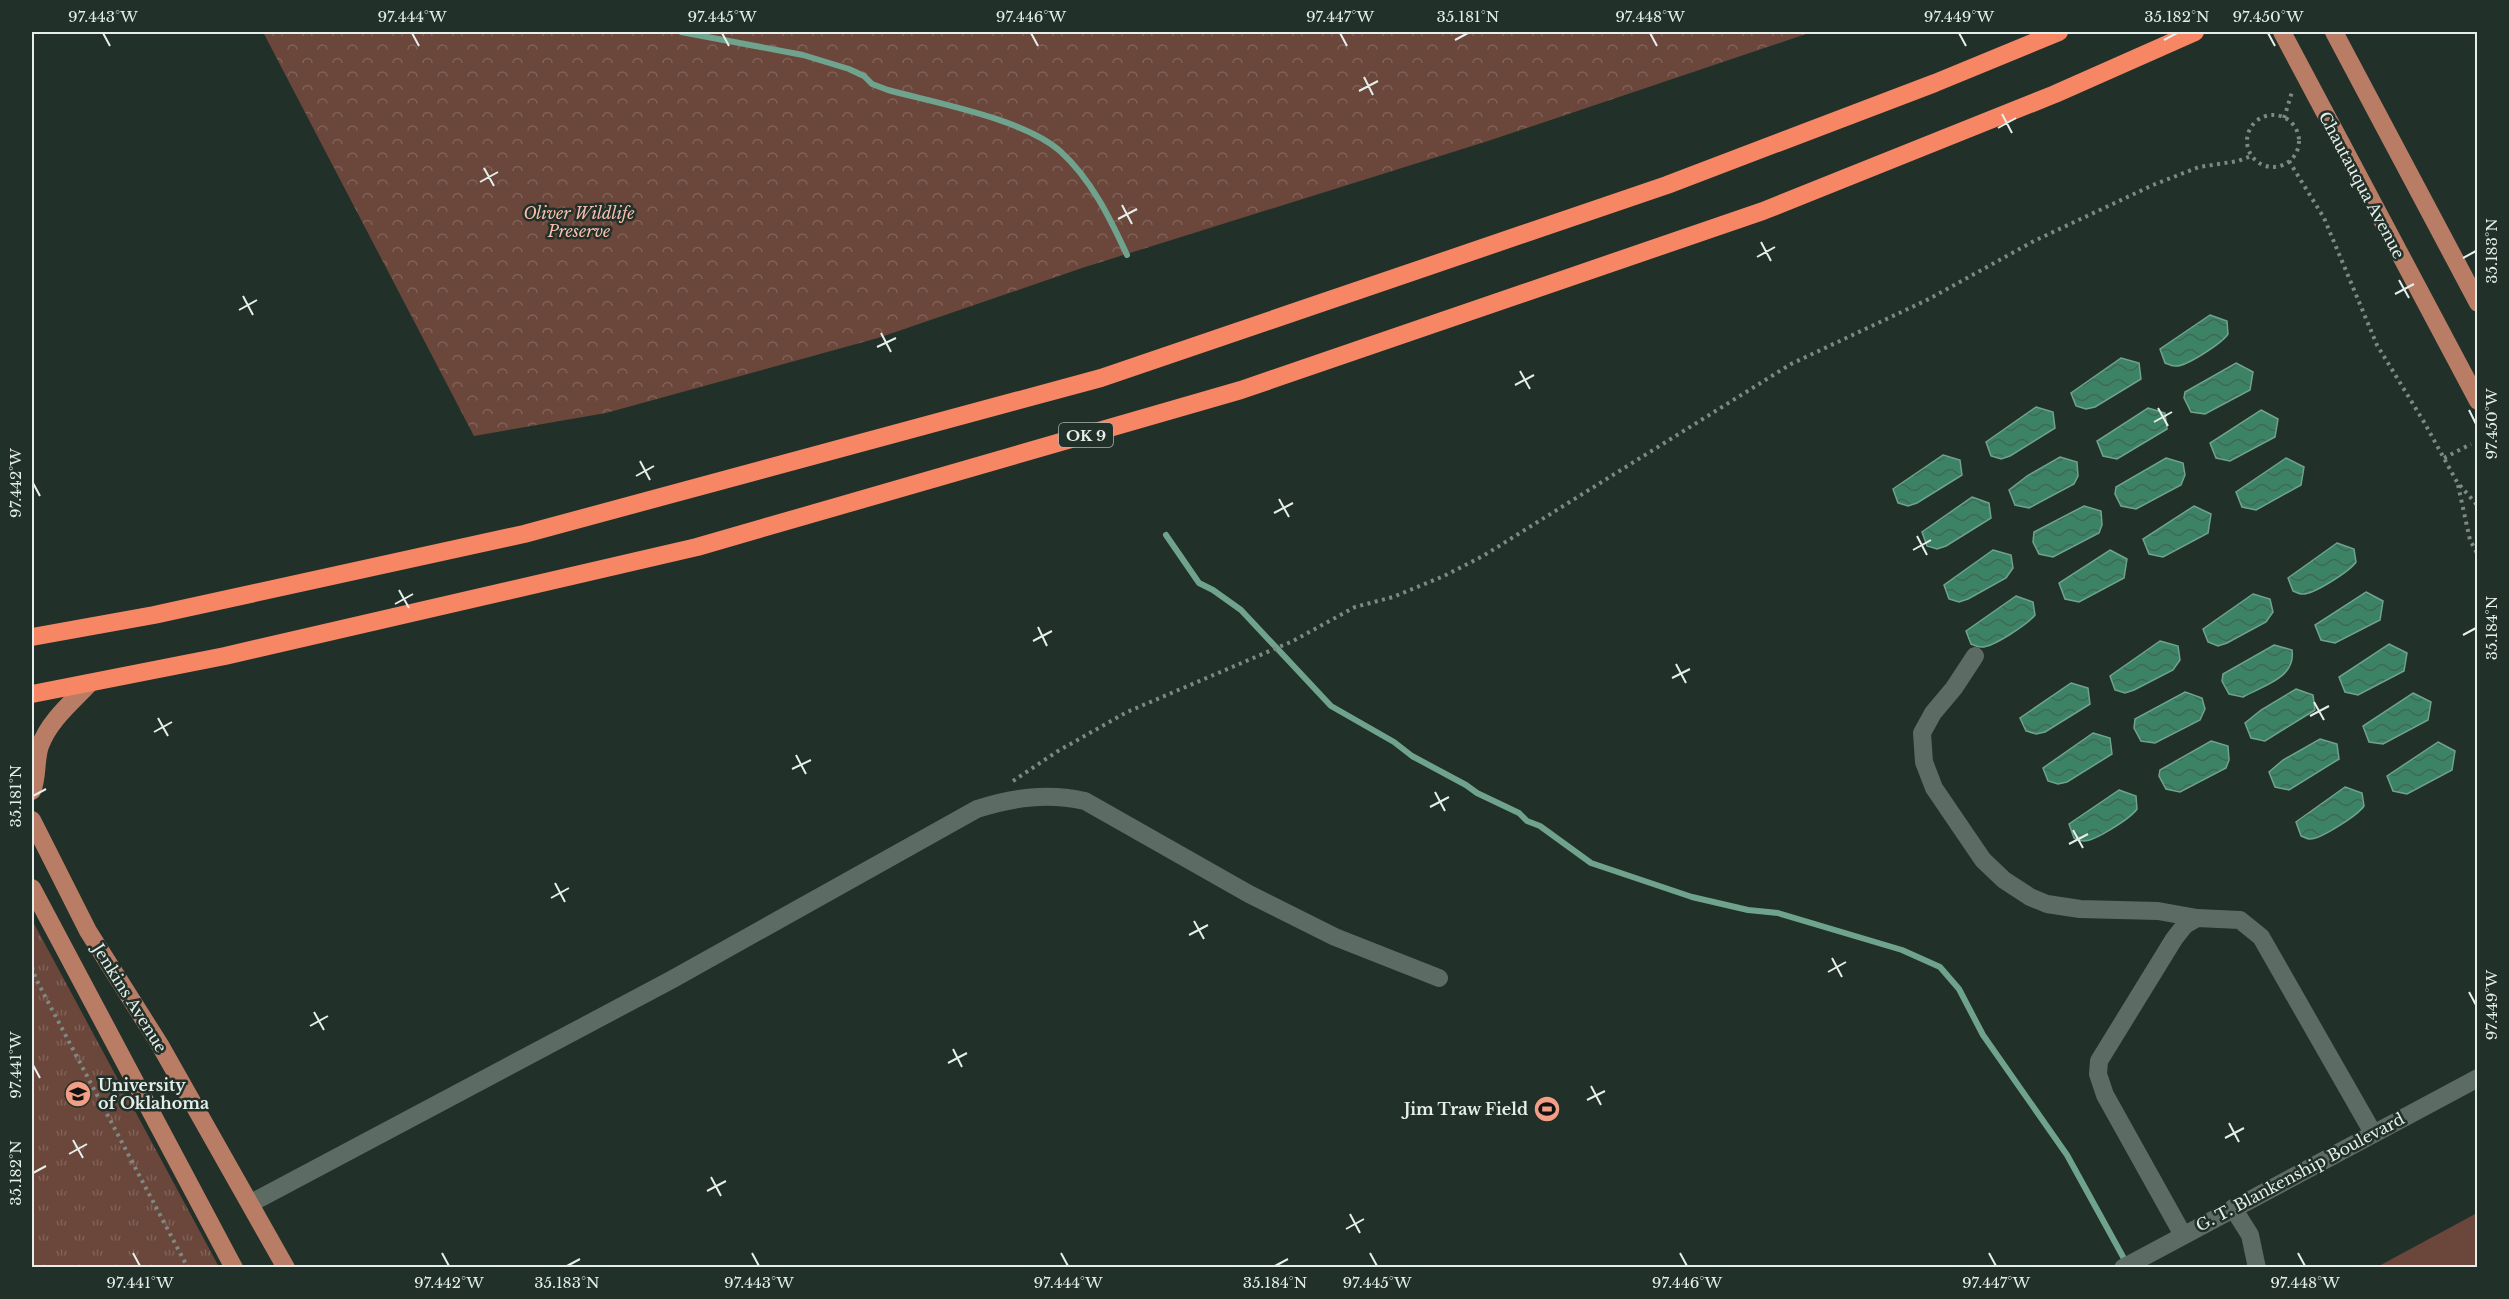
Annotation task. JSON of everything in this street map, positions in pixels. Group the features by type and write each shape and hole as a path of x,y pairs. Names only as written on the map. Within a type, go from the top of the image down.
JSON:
{"highway":[{"path":"32,637 154,615 524,534 1101,378 1667,185 1935,83 2059,32"},
{"name":"OK 9","path":"32,694 225,656 697,547 1242,390 1763,211 2055,94 2194,32"}],"main road":[{"name":"Chautauqua Avenue","path":"2282,32 2478,401"},
{"path":"2334,32 2478,303"},
{"path":"32,791 35,783 36,763 48,730 89,684"},
{"name":"Jenkins Avenue","path":"32,820 88,931 160,1045 286,1268"},
{"name":"Jenkins Avenue","path":"32,888 234,1268"}],"street":[{"path":"1975,656 1954,688 1933,713 1922,733 1924,762 1934,788 1983,860 2004,880 2030,897 2047,904 2080,909 2158,911 2197,918 2240,920 2261,937 2373,1133"},
{"path":"251,1203 691,969 978,809 1013,799 1062,796 1085,801 1260,900 1335,937 1439,978"},
{"path":"2182,1235 2105,1095 2098,1074 2099,1061 2174,939 2185,925 2197,918"},
{"name":"G. T. Blankenship Boulevard","path":"2123,1268 2478,1078"},
{"path":"2233,1208 2250,1235 2257,1268"}],"path":[{"path":"2284,118 2293,95 2288,86"},
{"path":"2268,116 2284,118 2296,130 2298,138 2295,154 2289,161 2282,165 2265,166 2251,156 2247,139 2253,124 2268,116"},
{"path":"1006,786 1058,751 1127,712 1199,679 1293,641 1354,607 1393,597 1444,576 1482,556 1791,364 1929,299 2034,241 2199,166 2238,161 2251,156"},
{"path":"2289,161 2324,218 2377,345 2457,482 2478,506"},
{"path":"2444,458 2471,444"},
{"path":"2457,482 2470,540 2478,555"},
{"path":"32,967 36,979 188,1268"}],"green space":[{"name":"Oliver Wildlife Preserve","path":"263,32 1812,32 1488,141 1082,268 878,338 606,413 474,436"},
{"name":"University of Oklahoma","path":"32,920 219,1267 32,1267"},
{"path":"2477,1213 2477,1267 2377,1267"}],"water":[{"path":"2210,315 2227,321 2228,334 2219,343 2187,363 2175,366 2165,363 2160,349"},
{"path":"2121,358 2139,363 2141,379 2095,407 2086,409 2076,406 2071,393"},
{"path":"2236,363 2253,372 2250,390 2205,414 2191,412 2184,398 2185,392"},
{"path":"2036,407 2053,412 2055,428 2010,456 2001,459 1991,456 1986,442"},
{"path":"2148,408 2165,413 2167,429 2117,459 2103,456 2097,441"},
{"path":"2261,410 2278,419 2275,437 2230,461 2216,458 2210,443"},
{"path":"1943,455 1960,460 1962,475 1917,503 1908,506 1898,503 1893,489"},
{"path":"2060,457 2077,462 2078,476 2074,484 2029,508 2015,505 2009,490 2027,476"},
{"path":"2166,458 2183,463 2185,475 2181,485 2136,509 2121,506 2115,494 2116,487"},
{"path":"2286,458 2304,467 2301,485 2256,510 2242,507 2236,492"},
{"path":"1972,497 1989,503 1991,518 1946,546 1937,549 1927,546 1922,532"},
{"path":"2084,506 2101,511 2102,525 2099,533 2053,557 2039,554 2033,542 2034,532"},
{"path":"2194,506 2211,514 2208,533 2163,557 2149,554 2143,539"},
{"path":"2337,543 2354,549 2356,562 2347,571 2314,591 2302,594 2293,591 2288,578"},
{"path":"1993,550 2011,555 2013,568 2006,578 1968,599 1959,602 1949,599 1944,585"},
{"path":"2110,550 2127,559 2124,578 2079,602 2065,599 2059,583"},
{"path":"2366,592 2383,601 2380,620 2335,643 2321,640 2315,625"},
{"path":"2253,594 2270,599 2273,612 2266,622 2227,643 2218,646 2208,642 2203,629"},
{"path":"2016,596 2033,602 2035,615 2018,629 1993,644 1981,647 1971,644 1966,631"},
{"path":"2160,641 2178,646 2180,660 2173,670 2134,690 2125,693 2115,690 2110,676"},
{"path":"2389,644 2407,653 2404,671 2358,695 2345,692 2339,677"},
{"path":"2274,645 2292,650 2292,660 2284,674 2243,697 2229,694 2222,681 2223,674"},
{"path":"2071,683 2088,688 2090,704 2045,732 2036,734 2026,731 2020,718"},
{"path":"2296,689 2313,695 2315,710 2265,741 2251,738 2245,723 2261,710"},
{"path":"2185,692 2202,698 2205,709 2200,720 2155,743 2141,741 2134,728 2135,719"},
{"path":"2413,693 2431,702 2428,720 2383,744 2369,742 2363,726"},
{"path":"2093,733 2110,738 2112,754 2067,782 2058,784 2048,781 2043,768"},
{"path":"2320,739 2337,744 2339,759 2289,790 2275,787 2269,772 2283,760"},
{"path":"2211,741 2228,746 2229,760 2226,768 2180,792 2166,789 2159,776 2160,770"},
{"path":"2438,742 2455,751 2452,770 2407,794 2393,791 2387,776"},
{"path":"2345,787 2362,793 2364,806 2355,815 2322,835 2310,839 2301,836 2296,822"},
{"path":"2119,790 2136,796 2137,809 2128,818 2096,837 2084,841 2074,838 2069,824"}],"waterway":[{"path":"681,32 803,55 849,69 864,76 872,84 888,90 978,113 1025,130 1060,151 1081,174 1107,213 1127,255"},
{"path":"1166,535 1199,583 1241,610 1331,706 1477,793 1519,813 1527,821 1540,826 1591,863 1692,897 1748,910 1778,913 1902,950 1940,967 1959,989 1983,1035 2067,1155 2127,1264"}],"place":[{"name":"University of Oklahoma","path":"78,1094"},
{"name":"Jim Traw Field","path":"1547,1109"}]}
